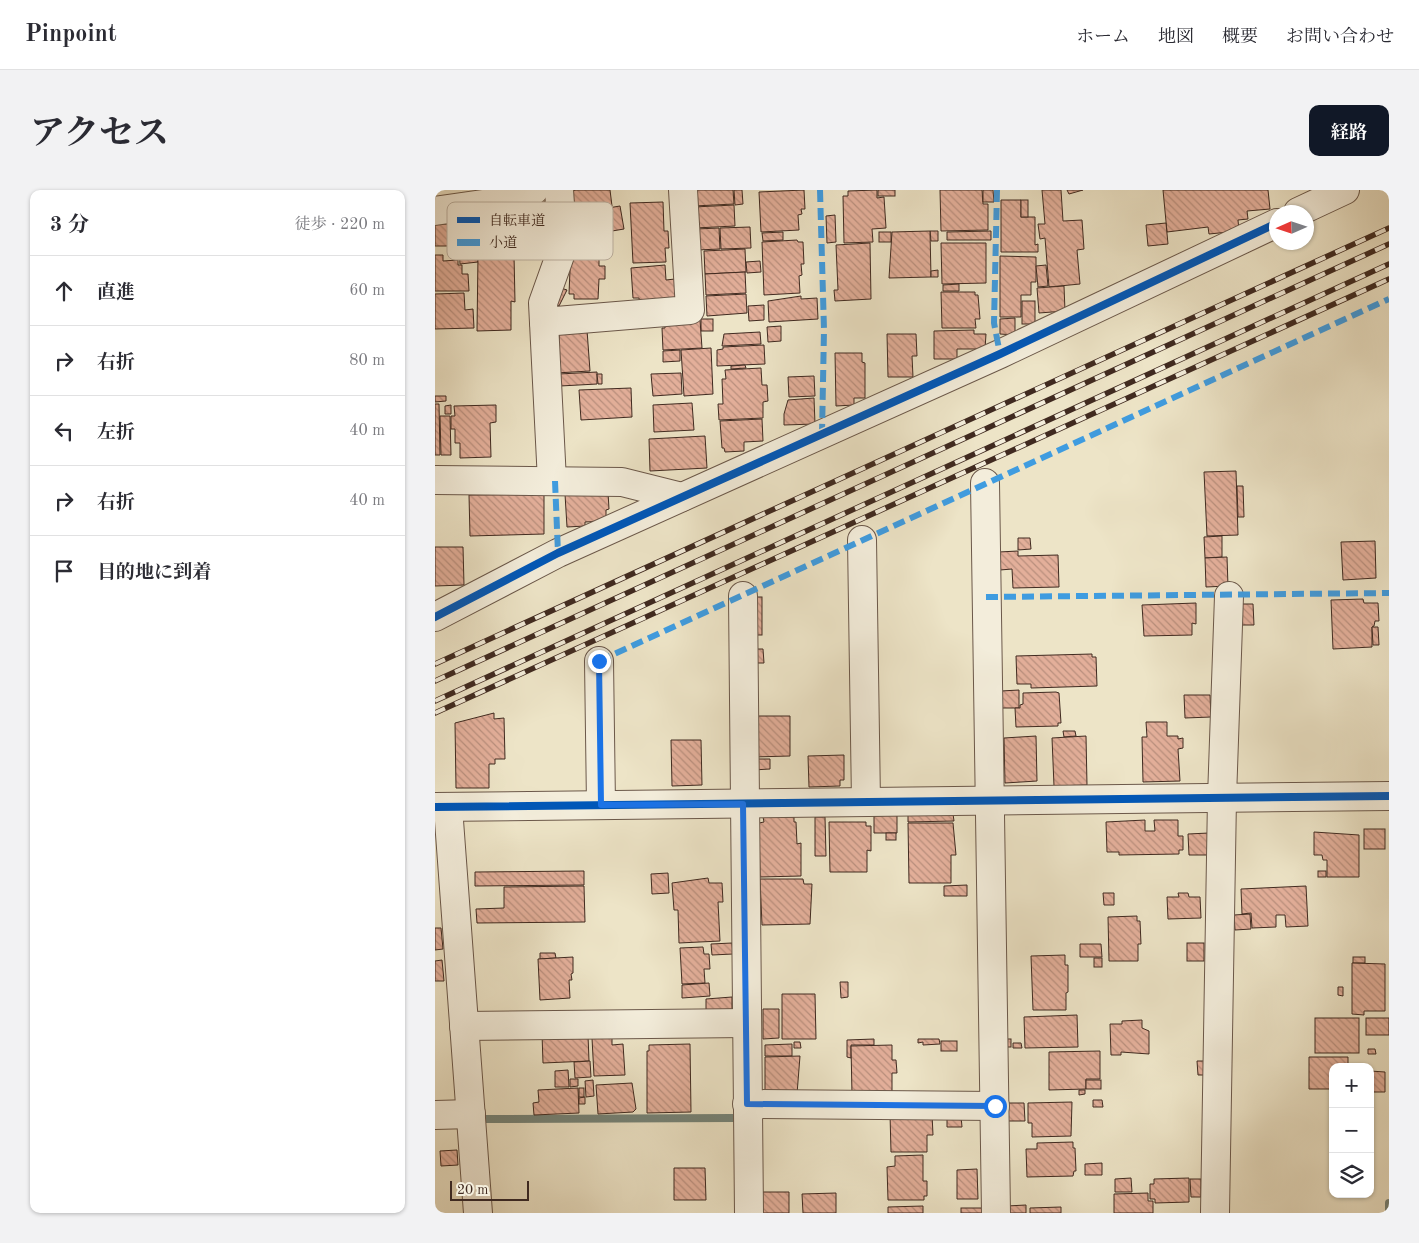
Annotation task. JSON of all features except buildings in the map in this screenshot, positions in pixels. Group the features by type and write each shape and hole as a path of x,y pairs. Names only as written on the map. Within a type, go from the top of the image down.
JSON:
{"street":[{"path":"497,202 534,190"},
{"path":"544,322 690,310 683,190"},
{"path":"1313,205 1345,190"},
{"path":"435,617 557,553 1000,354 1269,226"},
{"path":"553,481 543,303 558,260"},
{"path":"435,480 622,482 682,497"},
{"path":"985,483 996,1213"},
{"path":"862,540 866,802"},
{"path":"743,596 743,804 749,1213"},
{"path":"1215,1213 1222,798 1229,596"},
{"path":"599,661 601,805"},
{"path":"478,1213 464,1026 441,807 1389,796"},
{"path":"464,1026 746,1023"},
{"path":"747,1104 995,1106"},
{"path":"435,1115 471,1114"}],"waterway":[{"path":"484,1119 733,1118"},
{"path":"1389,1203 1389,1213"}],"railway":[{"path":"435,664 1389,228"},
{"path":"435,681 1389,244"},
{"path":"435,701 1389,264"},
{"path":"435,713 1389,279"}],"marked path":[{"path":"820,190 824,330 822,434"},
{"path":"997,190 994,323 1000,354"},
{"path":"599,661 1389,299"},
{"path":"555,481 558,553"},
{"path":"986,597 1389,593"}],"cycle path":[{"path":"435,617 558,553 1000,354 1269,227"},
{"path":"435,807 1389,796"}],"route":[{"path":"599,661 601,805 743,804 747,1104 995,1106"}]}
